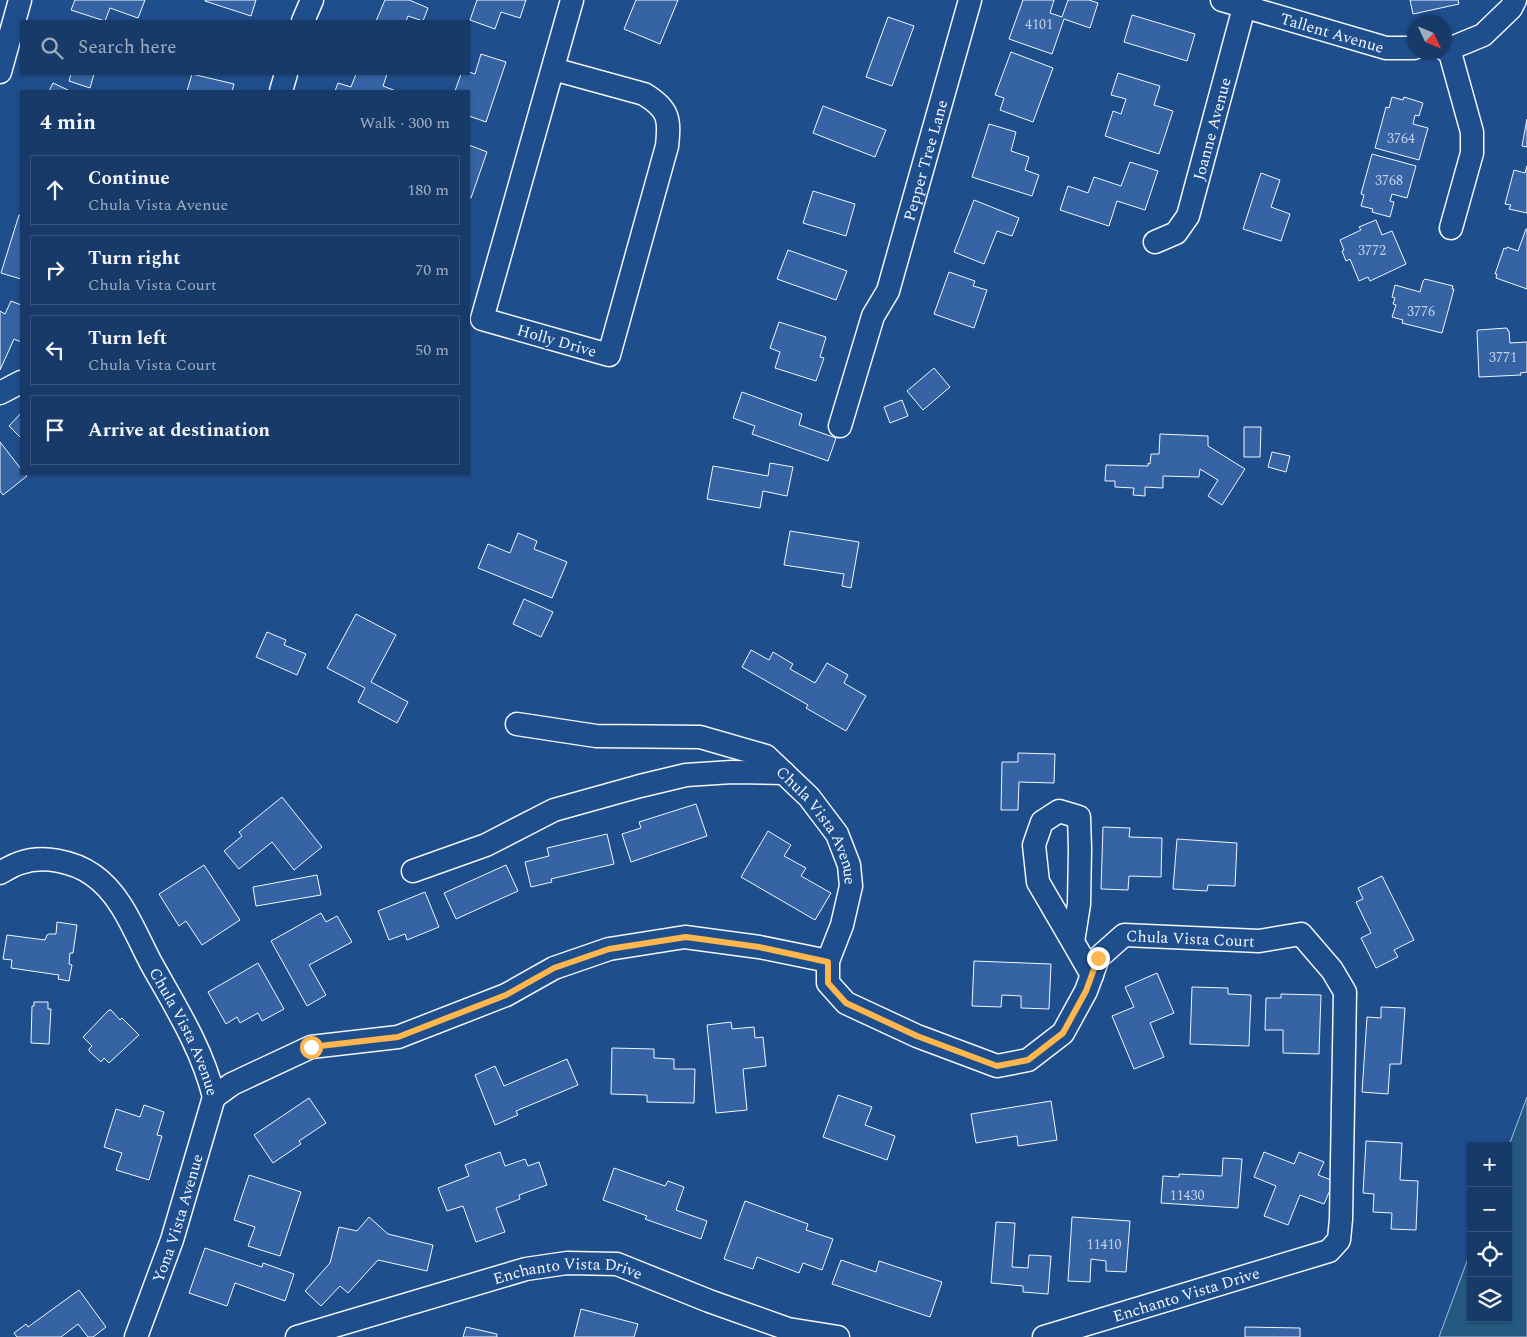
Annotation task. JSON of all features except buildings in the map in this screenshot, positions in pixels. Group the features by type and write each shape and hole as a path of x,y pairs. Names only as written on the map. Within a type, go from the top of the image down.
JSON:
{"street":[{"path":"0,72 20,0"},
{"path":"303,20 312,0"},
{"name":"Holly Drive","path":"552,69 644,94 658,102 668,121 667,146 609,355 482,319 552,69 572,0"},
{"name":"Pepper Tree Lane","path":"840,426 873,316 888,291 970,0"},
{"name":"Tallent Avenue","path":"1222,0 1245,3 1386,48 1407,48"},
{"path":"1452,47 1484,35 1511,8 1516,0"},
{"name":"Joanne Avenue","path":"1155,242 1176,233 1188,216 1245,3"},
{"path":"1450,60 1472,132 1472,153 1451,228"},
{"path":"281,90 286,75"},
{"path":"0,393 20,383"},
{"name":"Chula Vista Avenue","path":"0,873 20,862 42,859 68,863 92,874 108,888 118,901 194,1042 208,1072 214,1096 232,1084 311,1047 398,1037 506,995 554,968 609,949 686,937 759,947 828,962 842,925 851,886 849,865 837,834 809,797 766,756 700,737 596,736 517,724"},
{"path":"413,870 486,845 554,810 640,786 686,775 732,772 784,773"},
{"path":"1074,942 1079,904 1079,817 1059,811 1042,822 1034,846 1038,882 1092,975"},
{"name":"Chula Vista Court","path":"828,962 828,983 846,1003 917,1036 997,1066 1028,1060 1063,1033 1086,991 1098,958 1124,934 1259,941 1301,934 1332,970 1345,992 1341,1220 1339,1240 1329,1251"},
{"name":"Yona Vista Avenue","path":"136,1337 172,1240 214,1096"},
{"name":"Enchanto Vista Drive","path":"1044,1337 1329,1251"},
{"name":"Enchanto Vista Drive","path":"297,1337 526,1269 567,1263 617,1264 709,1301 788,1329 838,1337"}],"shaded area":[{"path":"1527,1097 1527,1337 1439,1337 1467,1261 1467,1322 1512,1322 1512,1142 1510,1142"}],"route":[{"path":"311,1047 398,1037 506,995 554,968 609,949 686,937 759,947 828,962 828,983 846,1003 917,1036 997,1066 1028,1060 1063,1033 1086,991 1098,958"}]}
